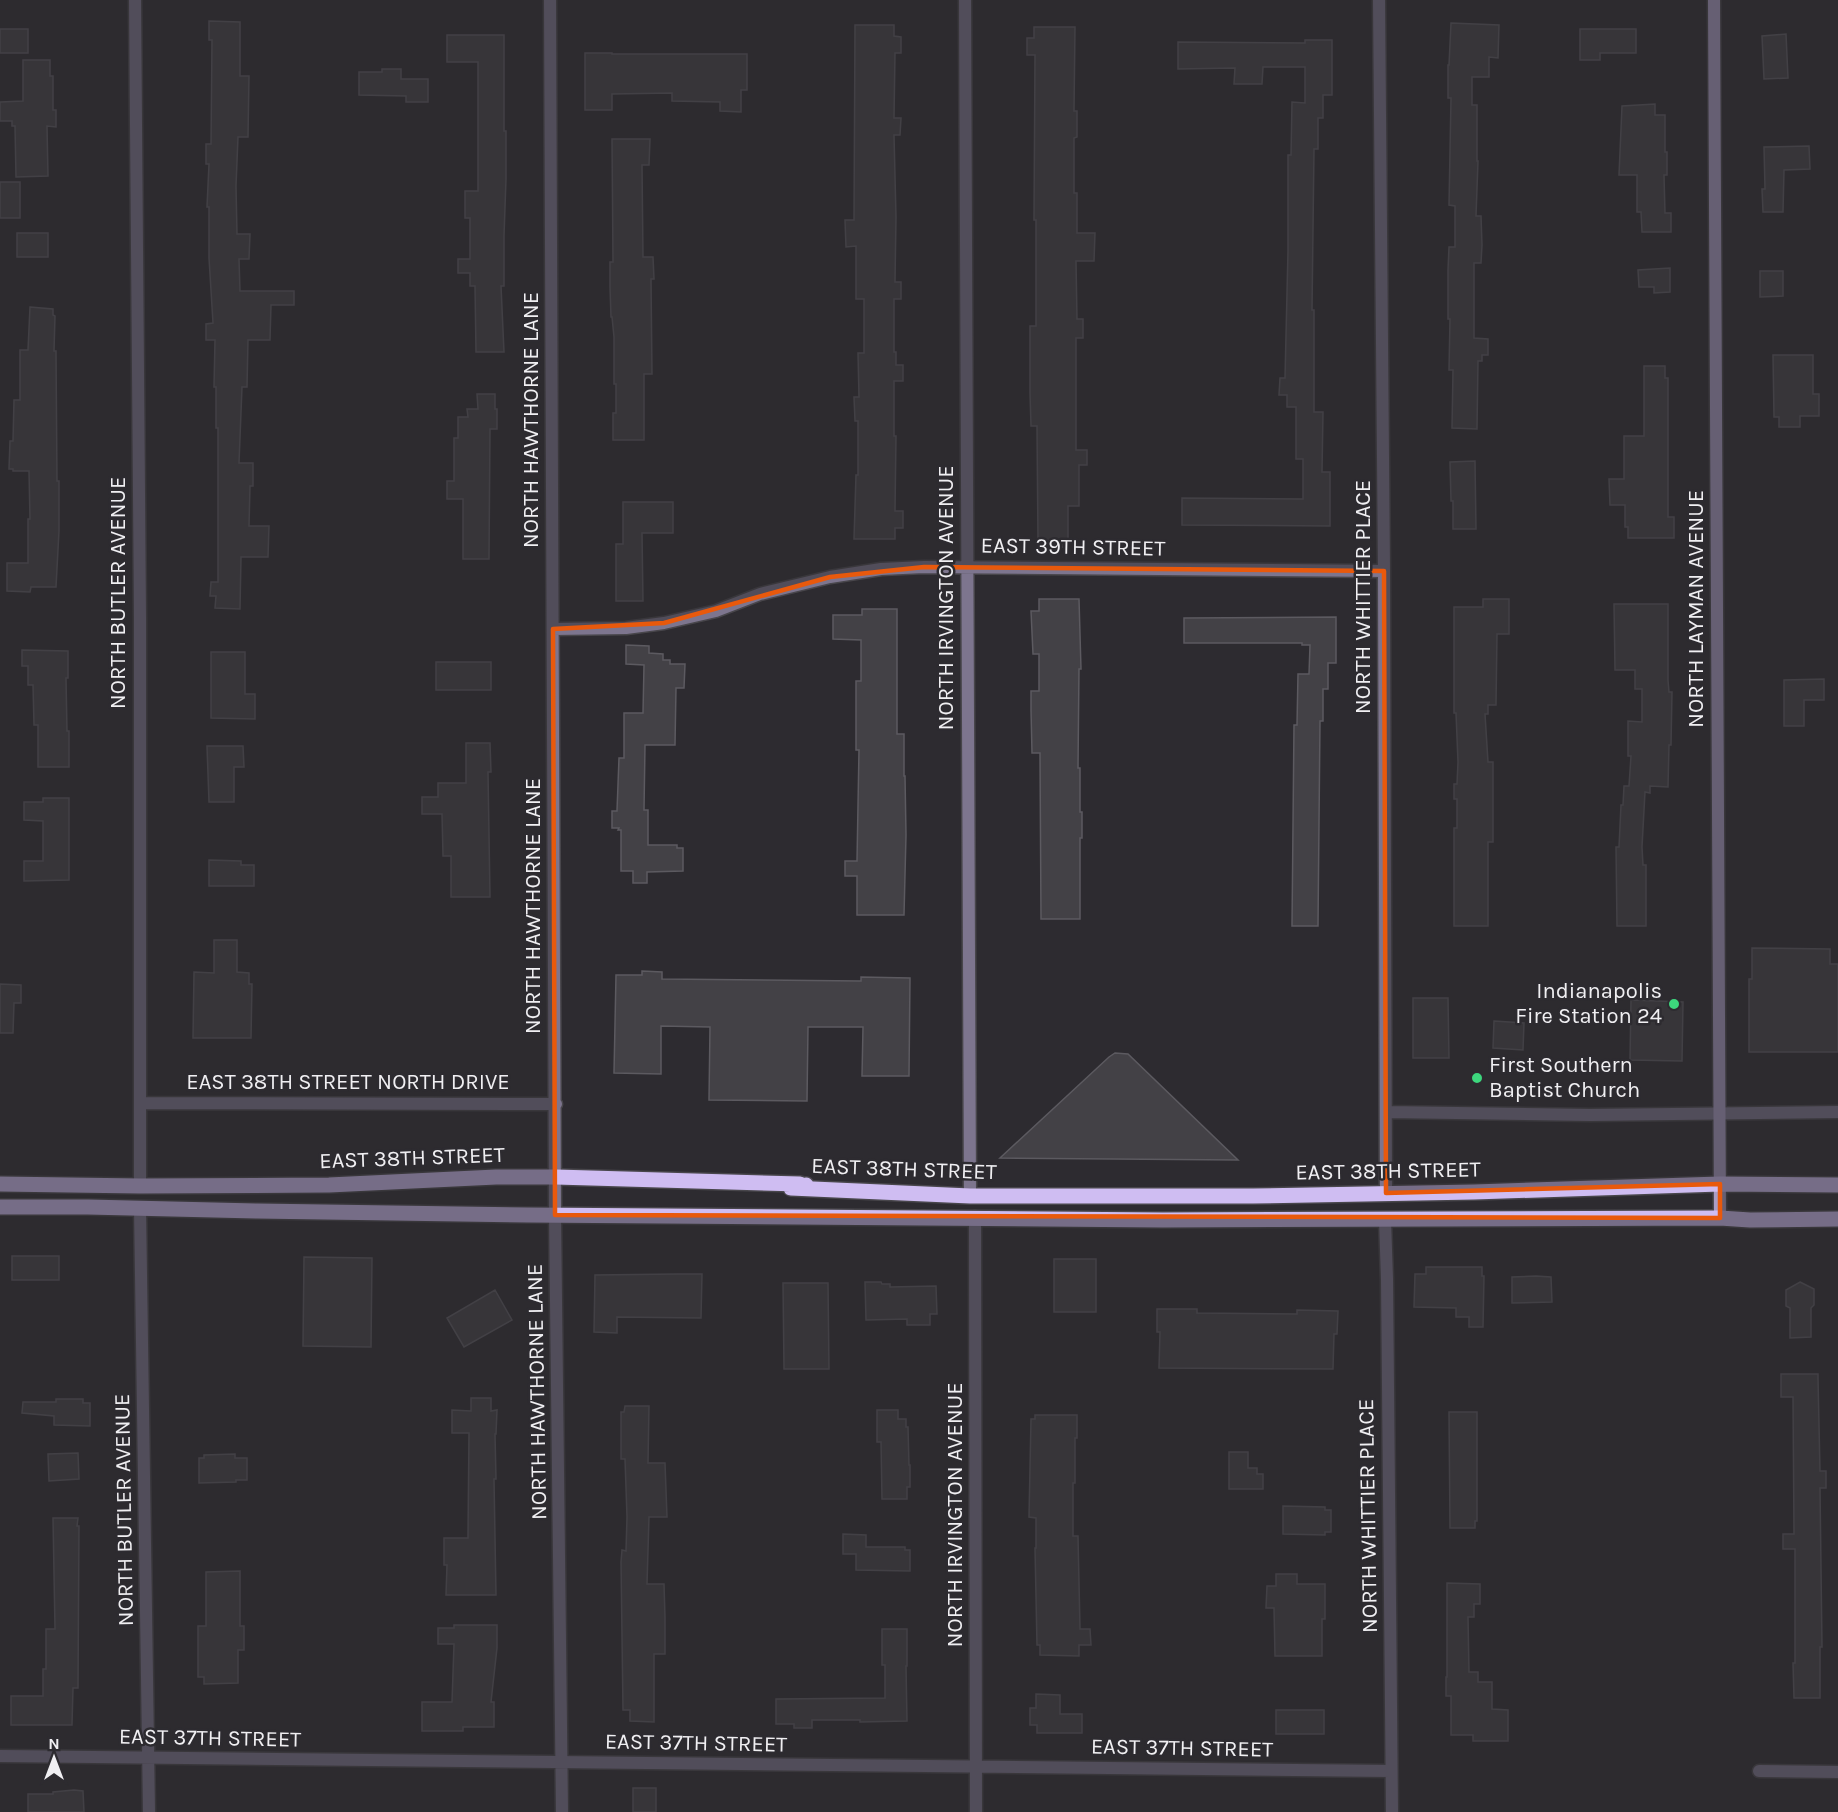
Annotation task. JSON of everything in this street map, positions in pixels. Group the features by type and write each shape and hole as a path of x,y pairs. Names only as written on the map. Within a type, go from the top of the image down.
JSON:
{"main road":[{"name":"EAST 38TH STREET","path":"0,1184 329,1185 496,1177 556,1177 807,1185 791,1188 970,1196 1253,1196 1720,1184 1838,1185"},
{"name":"EAST 38TH STREET","path":"0,1208 1163,1220 1838,1219"}],"street":[{"name":"NORTH BUTLER AVENUE","path":"135,0 140,607 140,1186"},
{"name":"NORTH HAWTHORNE LANE","path":"550,0 555,1215 562,1812"},
{"name":"NORTH IRVINGTON AVENUE","path":"965,0 970,1196"},
{"name":"NORTH WHITTIER PLACE","path":"1379,0 1386,1193"},
{"name":"NORTH LAYMAN AVENUE","path":"1714,0 1720,1218"},
{"name":"EAST 39TH STREET","path":"553,629 639,627 706,614 760,594 830,577 881,569 967,567 1384,572"},
{"name":"EAST 38TH STREET NORTH DRIVE","path":"141,1102 556,1104"},
{"path":"1387,1113 1590,1115 1838,1112"},
{"name":"NORTH BUTLER AVENUE","path":"140,1208 149,1812"},
{"name":"NORTH IRVINGTON AVENUE","path":"975,1217 976,1812"},
{"name":"NORTH WHITTIER PLACE","path":"1385,1220 1392,1812"},
{"name":"EAST 37TH STREET","path":"0,1756 1391,1771"},
{"path":"1759,1771 1838,1772"}],"highlighted area":[{"path":"924,567 1384,571 1386,1193 1720,1184 1720,1218 555,1215 553,629 664,623 830,577"}],"building":[{"path":"209,21 240,22 240,76 249,76 248,137 238,137 237,234 250,234 249,259 239,259 240,291 294,291 294,305 271,305 270,340 248,340 247,387 242,387 239,463 253,463 249,526 269,526 268,557 241,557 240,609 215,608 216,596 210,596 211,582 218,582 218,428 216,428 216,387 214,387 215,340 206,340 206,324 213,323 209,207 207,207 209,164 206,164 206,144 211,144 212,40 209,40"},
{"path":"1451,23 1499,25 1498,58 1489,57 1489,77 1472,77 1472,105 1477,105 1476,216 1481,216 1482,245 1481,263 1474,263 1474,338 1488,339 1488,355 1482,355 1482,361 1478,361 1477,429 1452,428 1453,370 1449,370 1450,319 1448,319 1449,247 1455,247 1455,206 1449,205 1451,98 1448,98 1448,65"},
{"path":"855,25 894,25 894,36 901,37 901,53 895,53 894,118 901,118 900,135 894,135 895,282 901,282 901,299 894,299 894,352 896,352 896,365 903,365 903,381 894,381 894,436 896,436 895,511 903,511 903,528 895,528 895,539 854,539 856,475 858,475 858,421 855,421 854,397 859,397 858,353 864,353 864,299 856,299 856,246 846,247 845,220 854,220"},
{"path":"1034,27 1075,27 1074,111 1077,111 1077,137 1074,138 1074,193 1077,193 1077,233 1095,233 1094,261 1076,261 1077,319 1083,319 1083,338 1076,338 1076,450 1087,450 1087,465 1079,465 1079,506 1068,506 1068,547 1040,547 1040,541 1038,541 1037,426 1031,426 1030,393 1030,326 1036,326 1035,55 1027,55 1027,38 1034,38"},
{"path":"0,29 28,29 28,53 0,53"},
{"path":"1580,29 1636,29 1636,53 1600,53 1600,60 1580,60"},
{"path":"1786,34 1788,78 1764,79 1762,36"},
{"path":"447,35 504,35 506,179 504,286 501,286 504,352 476,352 475,286 470,286 470,273 458,273 458,259 470,259 470,218 465,218 465,191 478,191 478,62 447,62"},
{"path":"1305,40 1332,40 1332,95 1323,95 1323,118 1318,118 1318,149 1314,149 1312,310 1314,310 1314,412 1323,412 1322,472 1330,472 1330,526 1182,525 1182,498 1303,499 1303,459 1296,459 1296,407 1287,407 1287,395 1279,395 1280,378 1285,378 1288,155 1291,155 1292,102 1305,103 1305,67 1263,67 1262,84 1234,84 1235,68 1178,69 1178,42 1305,43"},
{"path":"585,53 747,54 747,90 741,90 741,112 720,111 720,102 672,101 672,93 612,94 612,110 585,110"},
{"path":"23,60 50,60 56,127 47,126 48,176 16,177 15,126 12,126 12,121 0,121 0,102 23,101"},
{"path":"382,69 401,69 401,79 428,79 428,102 406,102 406,96 359,95 359,72 382,72"},
{"path":"1655,104 1655,115 1665,115 1667,175 1664,175 1665,213 1671,213 1671,232 1642,232 1641,212 1637,212 1637,175 1619,175 1622,106"},
{"path":"612,139 650,139 649,165 642,165 643,257 653,257 654,279 651,279 652,374 644,374 644,440 613,440 616,384 614,384 614,337 610,287 610,262 613,262"},
{"path":"1809,146 1810,169 1784,170 1783,212 1763,212 1764,147"},
{"path":"0,182 20,182 20,218 0,218"},
{"path":"17,233 48,233 48,257 17,257"},
{"path":"1670,268 1670,292 1654,293 1654,287 1639,287 1638,270"},
{"path":"1760,271 1783,271 1783,296 1760,297"},
{"path":"30,307 53,309 55,316 59,531 56,587 31,587 30,592 7,591 7,563 28,563 29,471 9,469 10,441 13,441 14,400 20,400 20,350 28,350"},
{"path":"1773,355 1813,355 1813,394 1819,394 1819,416 1800,416 1800,427 1779,427 1779,417 1774,417"},
{"path":"1644,366 1665,366 1665,378 1668,378 1668,517 1674,517 1674,538 1628,538 1628,527 1625,527 1625,505 1610,505 1609,479 1624,479 1624,436 1644,436"},
{"path":"477,394 495,394 495,409 497,409 497,429 490,429 489,559 463,559 463,499 447,499 447,481 454,481 454,438 458,438 458,417 468,417 467,409 478,409"},
{"path":"1475,461 1476,529 1453,529 1450,462"},
{"path":"623,502 673,502 673,533 642,533 643,601 616,601 616,544 623,544"},
{"path":"1039,599 1079,599 1081,669 1079,669 1078,768 1080,768 1080,812 1082,812 1080,919 1041,919 1040,753 1032,753 1031,710 1031,691 1039,691 1039,654 1033,654 1031,611 1039,611"},
{"path":"1483,599 1509,599 1509,634 1497,634 1496,705 1488,705 1488,714 1485,714 1488,762 1493,762 1493,842 1488,842 1488,926 1454,926 1454,828 1457,828 1457,799 1454,799 1454,784 1457,784 1458,762 1456,713 1454,713 1454,607 1483,607"},
{"path":"1614,604 1668,604 1668,680 1669,692 1672,692 1671,745 1669,745 1668,787 1650,786 1650,793 1645,792 1642,847 1643,865 1646,865 1646,926 1617,926 1616,847 1619,847 1624,786 1629,786 1631,756 1628,756 1628,721 1642,722 1642,689 1635,689 1635,670 1615,670"},
{"path":"862,609 897,609 897,734 904,734 905,776 904,915 857,915 857,876 845,876 845,861 857,861 859,750 856,750 856,681 861,681 861,640 833,639 833,615 862,615"},
{"path":"1336,617 1336,663 1328,663 1328,689 1323,689 1323,721 1320,721 1318,926 1292,926 1294,725 1297,725 1298,674 1309,674 1310,645 1302,645 1302,643 1184,643 1184,618"},
{"path":"626,645 649,646 649,653 663,654 663,660 670,660 670,664 685,664 684,688 676,688 675,745 645,745 644,810 648,810 648,845 677,845 677,848 683,848 683,871 647,872 647,883 633,883 633,871 621,871 621,830 612,828 612,811 617,811 619,758 624,758 624,713 643,713 644,665 626,664"},
{"path":"22,650 68,651 68,678 66,678 69,767 38,767 38,725 34,725 33,685 28,685 28,666 22,666"},
{"path":"211,652 245,652 245,694 255,694 255,719 211,718"},
{"path":"436,662 491,662 491,690 436,690"},
{"path":"1824,679 1824,700 1804,700 1804,726 1784,726 1784,680"},
{"path":"466,743 490,743 491,772 488,772 490,897 451,897 451,856 443,856 442,814 422,814 422,797 438,797 438,783 466,783"},
{"path":"207,746 243,746 244,767 234,767 234,802 209,802"},
{"path":"43,798 69,798 69,880 24,881 24,861 43,861 43,821 24,820 24,802 43,802"},
{"path":"209,860 241,861 241,865 254,865 254,886 209,886"},
{"path":"214,940 237,940 237,972 249,973 249,984 252,984 251,1038 193,1038 194,972 214,973"},
{"path":"1752,948 1830,949 1830,964 1838,964 1838,1052 1749,1052 1749,979 1752,979"},
{"path":"642,971 662,972 662,979 861,981 861,977 910,978 909,1076 862,1076 863,1027 808,1027 807,1101 709,1100 710,1027 661,1026 661,1074 614,1073 616,975 642,975"},
{"path":"0,984 21,985 21,1003 14,1003 13,1033 0,1033"},
{"path":"1413,998 1448,998 1449,1058 1413,1058"},
{"path":"1631,1000 1683,1002 1682,1061 1630,1060"},
{"path":"1494,1021 1524,1023 1523,1050 1493,1048"},
{"path":"1115,1053 1128,1054 1238,1160 1000,1158"},
{"path":"12,1256 59,1256 59,1280 12,1280"},
{"path":"304,1257 372,1258 371,1347 303,1346"},
{"path":"1054,1259 1096,1259 1096,1312 1054,1312"},
{"path":"1426,1267 1482,1267 1482,1276 1484,1276 1483,1327 1469,1327 1469,1317 1456,1317 1456,1308 1414,1307 1415,1274 1426,1274"},
{"path":"702,1274 701,1318 617,1317 617,1333 594,1332 595,1275"},
{"path":"1512,1277 1551,1277 1552,1302 1512,1303"},
{"path":"865,1282 881,1282 890,1284 890,1287 936,1286 937,1314 930,1314 930,1325 907,1325 907,1319 866,1320"},
{"path":"1800,1282 1814,1289 1814,1305 1811,1308 1811,1337 1790,1338 1790,1308 1786,1306 1786,1290"},
{"path":"783,1283 828,1283 829,1369 784,1369"},
{"path":"495,1290 512,1320 464,1347 447,1318"},
{"path":"1157,1309 1197,1309 1197,1313 1297,1314 1297,1310 1338,1311 1337,1334 1334,1334 1333,1369 1159,1368 1160,1332 1157,1332"},
{"path":"1781,1374 1818,1374 1820,1471 1826,1471 1826,1488 1820,1488 1822,1647 1820,1647 1820,1698 1794,1698 1795,1549 1783,1549 1783,1534 1794,1534 1793,1397 1781,1397"},
{"path":"471,1398 491,1398 491,1411 497,1410 496,1479 494,1479 496,1595 446,1595 447,1565 444,1565 444,1538 468,1538 469,1433 452,1433 452,1410 471,1411"},
{"path":"56,1399 83,1399 83,1403 90,1403 90,1426 54,1425 54,1416 22,1413 23,1402 56,1402"},
{"path":"625,1406 649,1406 648,1463 665,1463 667,1517 649,1517 647,1584 664,1584 665,1617 665,1654 654,1654 654,1722 630,1721 630,1710 623,1710 621,1562 622,1550 626,1551 627,1517 625,1459 621,1459 621,1412 624,1412"},
{"path":"877,1410 898,1410 898,1419 906,1419 910,1465 910,1487 907,1487 907,1499 882,1499 881,1442 877,1442"},
{"path":"1449,1412 1477,1412 1477,1521 1475,1521 1475,1528 1450,1528"},
{"path":"1035,1415 1077,1415 1073,1536 1078,1536 1080,1629 1090,1629 1091,1645 1079,1645 1079,1656 1040,1655 1040,1645 1037,1645 1036,1518 1029,1517 1031,1419 1035,1419"},
{"path":"1229,1452 1248,1452 1248,1468 1257,1468 1257,1474 1263,1474 1263,1489 1229,1489"},
{"path":"78,1453 79,1479 49,1481 48,1454"},
{"path":"235,1454 235,1458 247,1458 247,1480 199,1483 199,1458 204,1458 204,1455"},
{"path":"1283,1506 1325,1507 1325,1510 1331,1510 1331,1532 1325,1532 1325,1535 1283,1534"},
{"path":"53,1518 78,1518 77,1526 79,1526 78,1688 73,1688 72,1725 11,1725 11,1696 43,1696 46,1629 55,1629"},
{"path":"843,1534 866,1535 866,1547 905,1547 905,1550 910,1550 910,1571 856,1570 856,1554 843,1554"},
{"path":"240,1571 240,1626 244,1626 244,1650 238,1650 238,1683 204,1684 204,1677 198,1677 198,1626 206,1626 206,1572"},
{"path":"1276,1574 1297,1574 1297,1584 1325,1584 1322,1656 1275,1656 1274,1608 1266,1608 1267,1586 1276,1586"},
{"path":"1447,1583 1480,1584 1480,1604 1474,1604 1474,1617 1468,1617 1469,1672 1478,1672 1478,1682 1492,1682 1492,1709 1508,1710 1508,1741 1473,1741 1473,1735 1451,1735 1451,1696 1446,1696"},
{"path":"454,1625 497,1625 491,1702 494,1702 494,1727 463,1727 463,1731 422,1731 422,1702 452,1702 454,1644 438,1644 438,1628 454,1628"},
{"path":"882,1629 907,1629 907,1721 812,1720 812,1728 794,1728 794,1724 776,1724 776,1699 885,1698"},
{"path":"1036,1694 1060,1695 1060,1714 1082,1714 1082,1733 1037,1733 1037,1725 1030,1725 1030,1708 1036,1708"},
{"path":"1276,1710 1324,1710 1324,1734 1276,1734"},
{"path":"633,1788 656,1788 656,1812 633,1812"},
{"path":"83,1791 84,1812 28,1812 28,1794 53,1794 53,1792"}],"place":[{"name":"Indianapolis Fire Station 24","path":"1674,1004"},
{"name":"First Southern Baptist Church","path":"1477,1078"}]}
